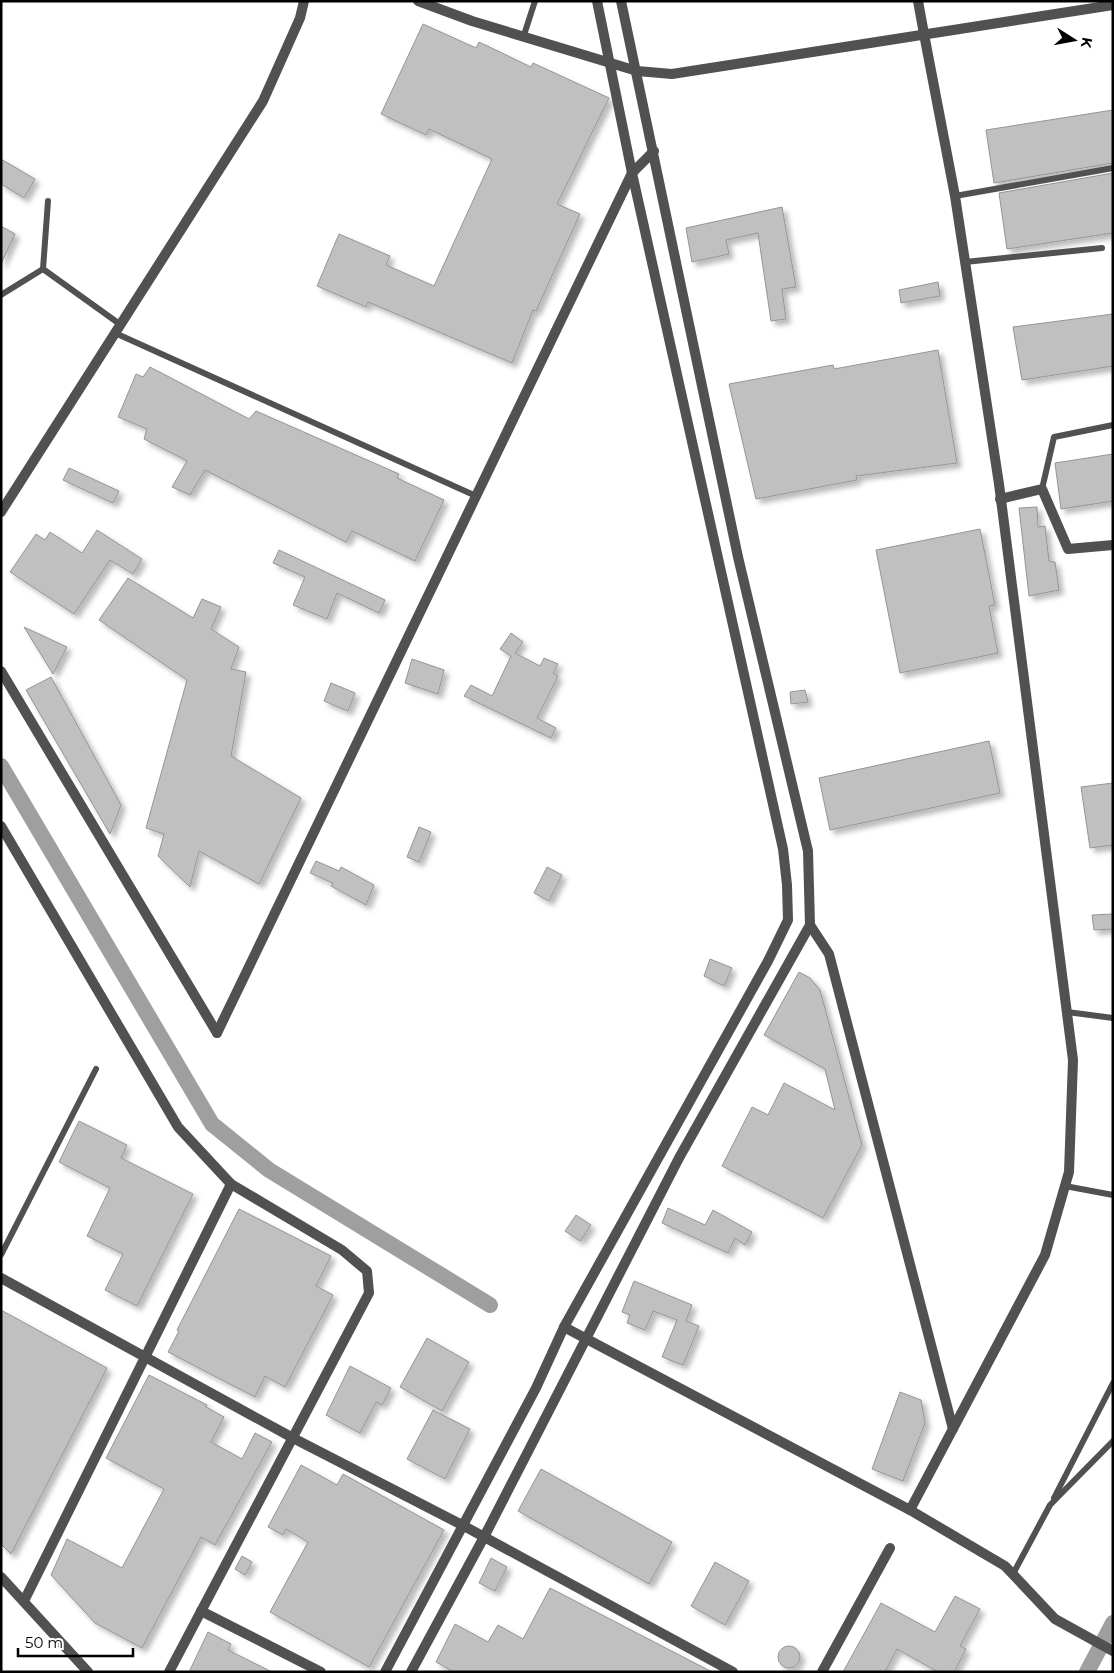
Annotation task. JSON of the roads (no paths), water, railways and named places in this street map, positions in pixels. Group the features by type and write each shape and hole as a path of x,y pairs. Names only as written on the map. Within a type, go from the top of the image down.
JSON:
{"street":[{"path":"1,512 263,101 300,18 304,1"},
{"path":"418,1 472,21 524,35 637,71 672,74 1113,5"},
{"path":"385,1672 536,1388 564,1327 768,960 788,920 783,849 632,173 597,1"},
{"path":"411,1672 484,1537 679,1158 810,925 808,850 738,557 621,1"},
{"path":"910,1510 1045,1255 1069,1172 1073,1060 1000,499 955,196 918,1"},
{"path":"1,671 216,1033 632,173 654,151"},
{"path":"1000,499 1042,489 1068,549 1113,545"},
{"path":"1,826 178,1127 231,1184 342,1250 367,1271 369,1293 169,1672"},
{"path":"810,925 829,954 953,1429"},
{"path":"24,1601 231,1184"},
{"path":"1,1278 293,1438 464,1526 733,1672"},
{"path":"564,1327 910,1510 1005,1566 1055,1619 1113,1651"},
{"path":"822,1672 890,1548"},
{"path":"1,1577 88,1672"},
{"path":"201,1611 320,1672"}],"lane":[{"path":"524,35 534,1"},
{"path":"955,196 1113,168"},
{"path":"44,268 48,201"},
{"path":"965,262 1102,248"},
{"path":"44,268 118,329 476,496"},
{"path":"1,295 44,268"},
{"path":"1042,489 1054,437 1113,425"},
{"path":"1067,1012 1113,1018"},
{"path":"1,1255 96,1069"},
{"path":"1065,1186 1113,1194"},
{"path":"1012,1574 1113,1383"},
{"path":"1050,1505 1113,1441"}],"waterway":[{"path":"1,766 212,1124 269,1170 490,1305"},
{"path":"1087,1672 1113,1623"}]}
